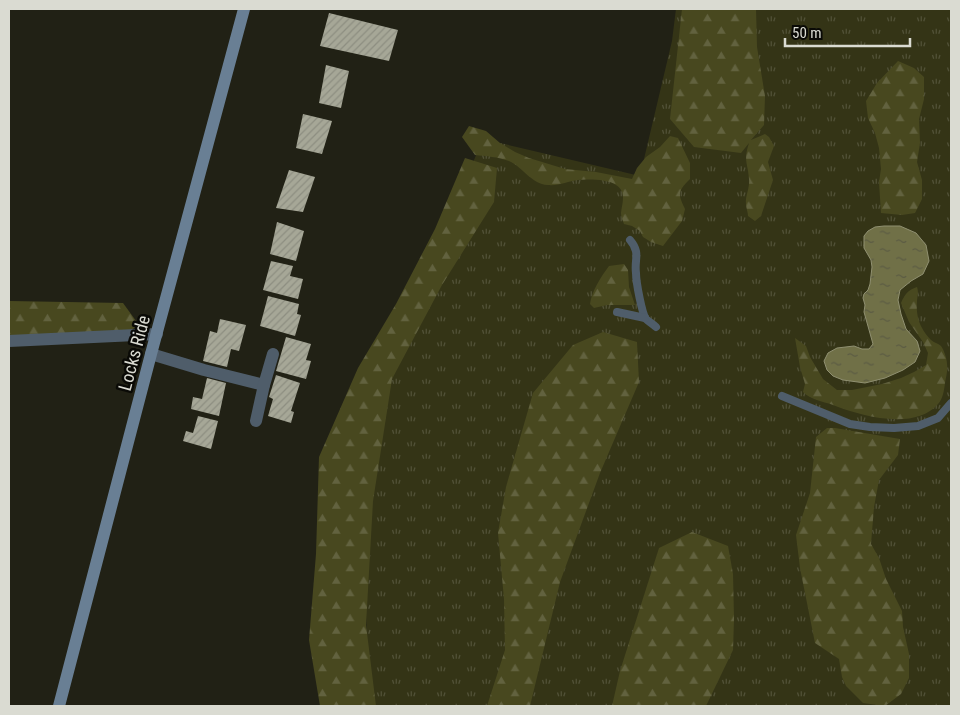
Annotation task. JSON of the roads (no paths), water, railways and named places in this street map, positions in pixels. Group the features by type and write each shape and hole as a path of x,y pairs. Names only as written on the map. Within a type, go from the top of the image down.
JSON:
{"street":[{"name":"Locks Ride","path":"59,706 244,9"},
{"path":"9,341 157,334"},
{"path":"152,354 204,370 264,385"},
{"path":"256,421 273,354"}],"lane":[{"path":"630,240 635,246 637,256 635,272 645,318"},
{"path":"617,312 645,318 656,327"},
{"path":"782,396 850,424 894,428 918,426 938,418 951,403"}],"water":[{"path":"900,226 916,233 926,245 929,261 923,274 900,290 898,300 906,329 917,341 920,351 915,362 885,378 865,383 843,380 833,376 827,370 824,361 828,353 837,348 854,346 869,349 873,344 864,312 863,298 870,284 872,267 871,260 864,248 864,236 875,227"}]}
